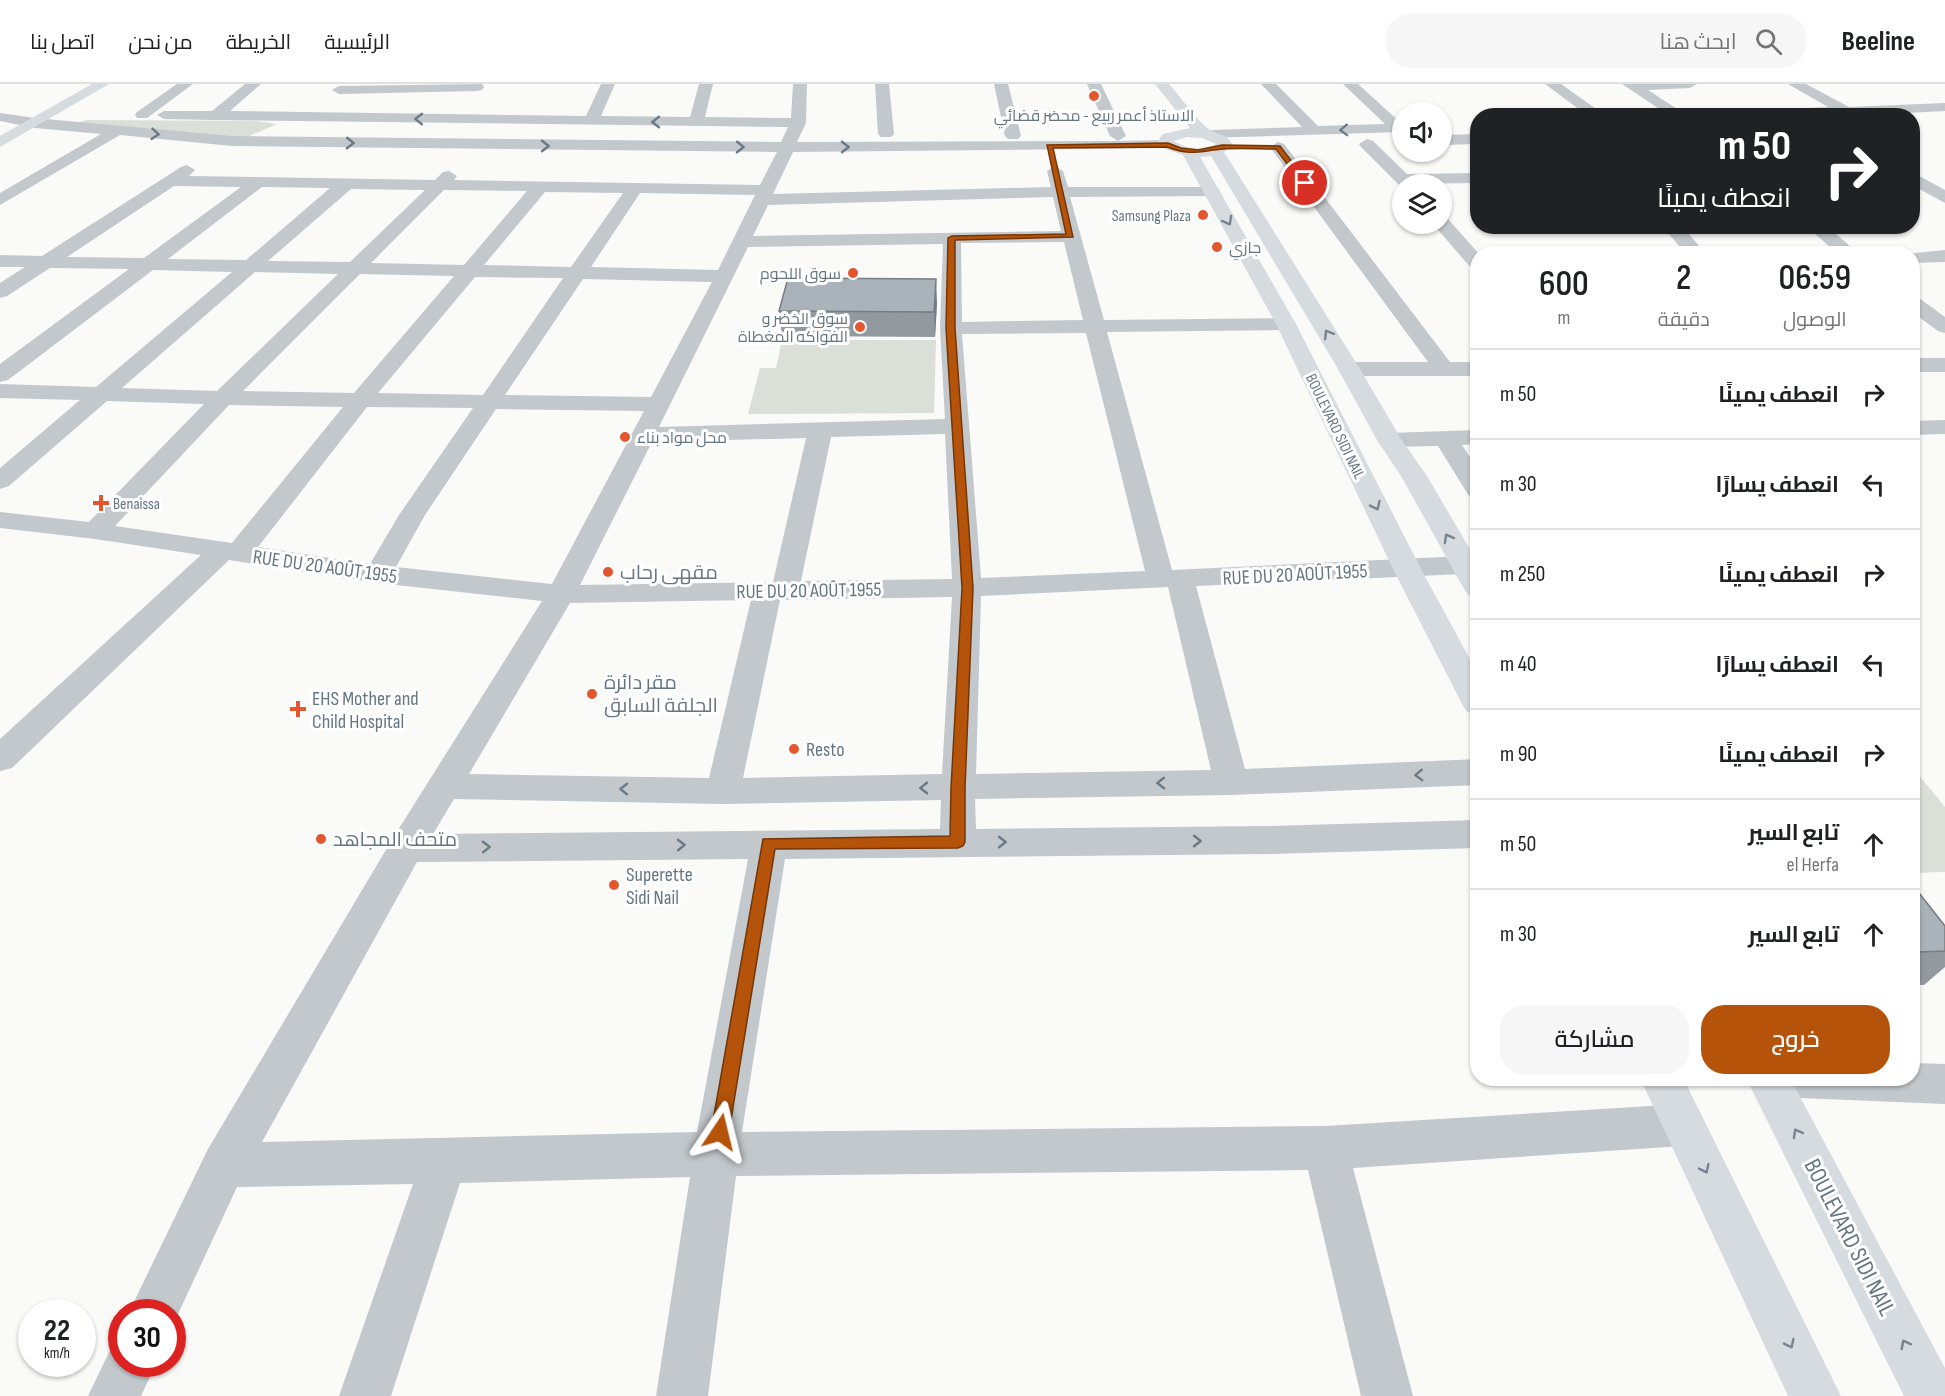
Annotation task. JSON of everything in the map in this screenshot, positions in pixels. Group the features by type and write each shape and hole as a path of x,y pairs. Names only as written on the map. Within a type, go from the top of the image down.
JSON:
{"main road":[{"path":"0,142 81,84"},
{"path":"52,114 102,84"},
{"path":"1162,84 1191,140"},
{"name":"BOULEVARD SIDI NAIL","path":"1191,140 1210,191 1286,324 1407,569 1470,689"},
{"name":"BOULEVARD SIDI NAIL","path":"1191,140 1349,369 1389,440 1414,476 1470,576"},
{"path":"1665,1086 1815,1396"},
{"name":"BOULEVARD SIDI NAIL","path":"1771,1086 1932,1396"}],"street":[{"path":"186,84 136,115 696,122 801,133 1049,146 1314,132 1392,133"},
{"path":"215,116 254,84"},
{"path":"591,122 608,84"},
{"path":"696,122 706,84"},
{"path":"160,1299 224,1165 406,848 561,594 660,404 764,195 801,133 800,84"},
{"path":"882,84 885,134"},
{"path":"1001,84 1013,136"},
{"path":"1094,84 1118,136"},
{"path":"1268,84 1314,132"},
{"path":"1350,84 1392,124"},
{"path":"1552,84 1587,108"},
{"path":"1630,85 1690,84"},
{"path":"1795,84 1839,108"},
{"path":"456,119 478,85"},
{"path":"310,117 335,94 478,85"},
{"path":"1630,85 1668,108"},
{"path":"1920,108 1945,107"},
{"path":"3,120 52,114 108,114"},
{"path":"259,141 293,117"},
{"path":"32,118 118,130 232,141 480,145 596,146 801,133 1118,136 1278,147 1367,144 1392,136"},
{"path":"1920,119 1945,118"},
{"path":"596,146 610,122"},
{"path":"1452,126 1470,125"},
{"path":"0,200 118,130"},
{"path":"1452,140 1470,139"},
{"path":"0,292 232,141"},
{"path":"1367,144 1397,174"},
{"path":"95,531 223,398 480,145"},
{"path":"1049,146 1094,326 1231,782"},
{"path":"1278,147 1444,369"},
{"path":"1452,179 1470,178"},
{"path":"170,181 635,188 764,195 1210,191"},
{"path":"1920,182 1945,198"},
{"path":"0,375 144,265 257,183"},
{"path":"0,481 346,184"},
{"path":"0,759 230,552 540,187"},
{"path":"378,574 412,515 635,188"},
{"path":"1452,234 1470,255"},
{"path":"1678,234 1690,246"},
{"path":"1825,234 1840,246"},
{"path":"741,242 1071,236"},
{"path":"952,238 951,328 968,588 958,788 958,842"},
{"path":"1920,257 1945,255"},
{"path":"0,261 725,276"},
{"path":"1920,308 1945,327"},
{"path":"951,328 1286,324"},
{"path":"1920,365 1945,365"},
{"path":"1349,369 1470,369"},
{"path":"0,391 223,398 660,404"},
{"path":"644,435 957,426"},
{"path":"1920,428 1945,427"},
{"path":"723,791 820,430"},
{"path":"1389,440 1470,437"},
{"path":"1446,438 1470,478"},
{"name":"RUE DU 20 AOÛT 1955","path":"0,520 95,531 378,574 561,594 968,588 1463,565"},
{"path":"444,786 723,791 958,788 1231,782 1470,771"},
{"path":"406,848 1270,840 1470,834"},
{"path":"682,1396 716,1154 769,843"},
{"path":"1920,1083 1945,1084"},
{"path":"224,1165 716,1154 1325,1148 1683,1125"},
{"path":"1325,1148 1387,1396"},
{"path":"365,1396 444,1161"},
{"path":"114,1396 124,1377"}],"shaded area":[{"path":"87,120 256,121 277,124 247,137 235,137 77,123"},
{"path":"782,340 936,340 934,413 748,414 760,368 776,368"},
{"path":"1920,777 1945,807 1945,872 1920,873"}],"building":[{"path":"788,278 936,279 934,312 779,311"},
{"path":"1920,894 1945,926 1945,951 1920,952"}],"place":[{"name":"الاستاذ أعمر ربيع - محضر قضائي","path":"1094,96"},
{"name":"Samsung Plaza","path":"1203,215"},
{"name":"جازي","path":"1217,247"},
{"name":"سوق اللحوم","path":"853,273"},
{"name":"سوق الخضر و الفواكه المغطاة","path":"860,327"},
{"name":"محل مواد بناء","path":"625,437"},
{"name":"Benaissa","path":"101,503"},
{"name":"مقهى رحاب","path":"608,572"},
{"name":"مقر دائرة الجلفة السابق","path":"592,694"},
{"name":"EHS Mother and Child Hospital","path":"298,709"},
{"name":"Resto","path":"794,749"},
{"name":"متحف المجاهد","path":"321,839"},
{"name":"Superette Sidi Nail","path":"614,885"}],"route":[{"path":"720,1132 769,843 958,842 958,788 968,588 951,328 952,238 1071,236 1049,146 1168,145 1189,152 1215,150 1222,147 1278,147 1305,183"}]}
